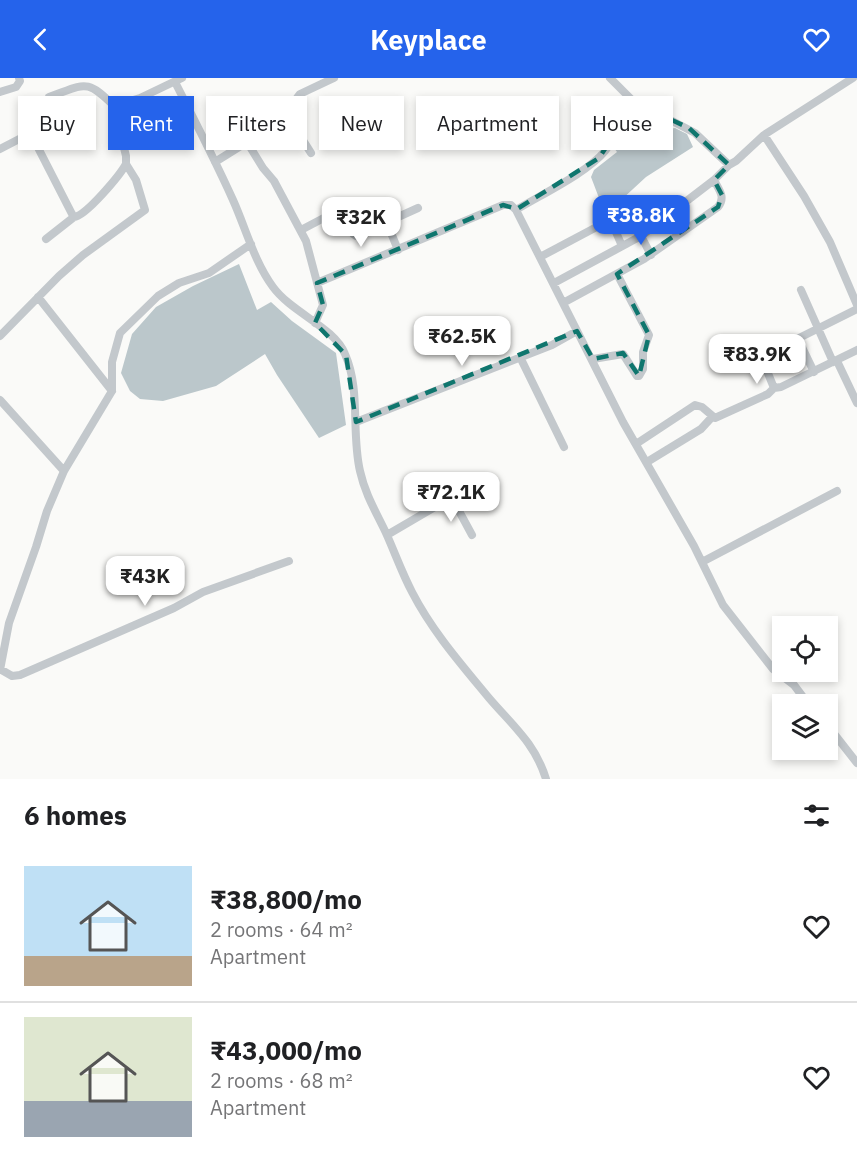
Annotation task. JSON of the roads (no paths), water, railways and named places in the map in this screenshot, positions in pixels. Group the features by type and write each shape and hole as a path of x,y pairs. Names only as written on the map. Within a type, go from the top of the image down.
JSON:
{"street":[{"path":"0,92 16,87 20,81 19,78"},
{"path":"298,96 334,78"},
{"path":"610,78 628,96"},
{"path":"554,283 641,236 714,180 764,135 853,78"},
{"path":"144,96 173,81 215,162 261,267 276,291 298,312 336,340 346,355 352,377 360,470 370,503 387,535 410,589 426,616 460,663 499,710 518,728 530,746 546,779"},
{"path":"52,96 82,85 92,85 108,99"},
{"path":"673,122 695,133 729,165"},
{"path":"764,135 804,196 830,242 857,307 764,357 764,364 774,388"},
{"path":"0,149 25,136 32,136 74,217"},
{"path":"307,147 311,153"},
{"path":"0,336 84,255 145,210 136,180 126,164 124,150"},
{"path":"215,162 235,150"},
{"path":"253,150 274,181 300,230 313,264 323,305 315,323"},
{"path":"516,210 587,167 606,150"},
{"path":"46,239 74,217 80,216 89,209 126,164"},
{"path":"563,303 651,255 718,207 722,195 714,180"},
{"path":"317,283 509,204 516,210 623,422 702,562 723,605 773,669 794,685 801,694"},
{"path":"300,230 337,211 343,215 354,235 360,235 418,208"},
{"path":"540,257 606,222 612,223 622,246"},
{"path":"387,223 398,250"},
{"path":"641,236 651,255"},
{"path":"251,244 209,273 179,283 158,296 123,329 113,357 112,391 64,471 44,519 11,617 0,670 12,676 20,675 174,608 203,592 289,561"},
{"path":"592,359 623,354 637,376 643,369 643,352 649,335 617,274"},
{"path":"801,290 818,329 857,403"},
{"path":"38,297 112,391"},
{"path":"356,422 552,345 577,331"},
{"path":"798,339 813,372"},
{"path":"636,444 695,405 702,407 712,417 719,417 768,394 774,388 781,387 857,350"},
{"path":"520,357 564,447"},
{"path":"0,400 64,471"},
{"path":"647,462 701,429 712,417"},
{"path":"387,535 481,480"},
{"path":"702,562 837,491"},
{"path":"452,498 472,534"},
{"path":"838,739 857,763"}]}
